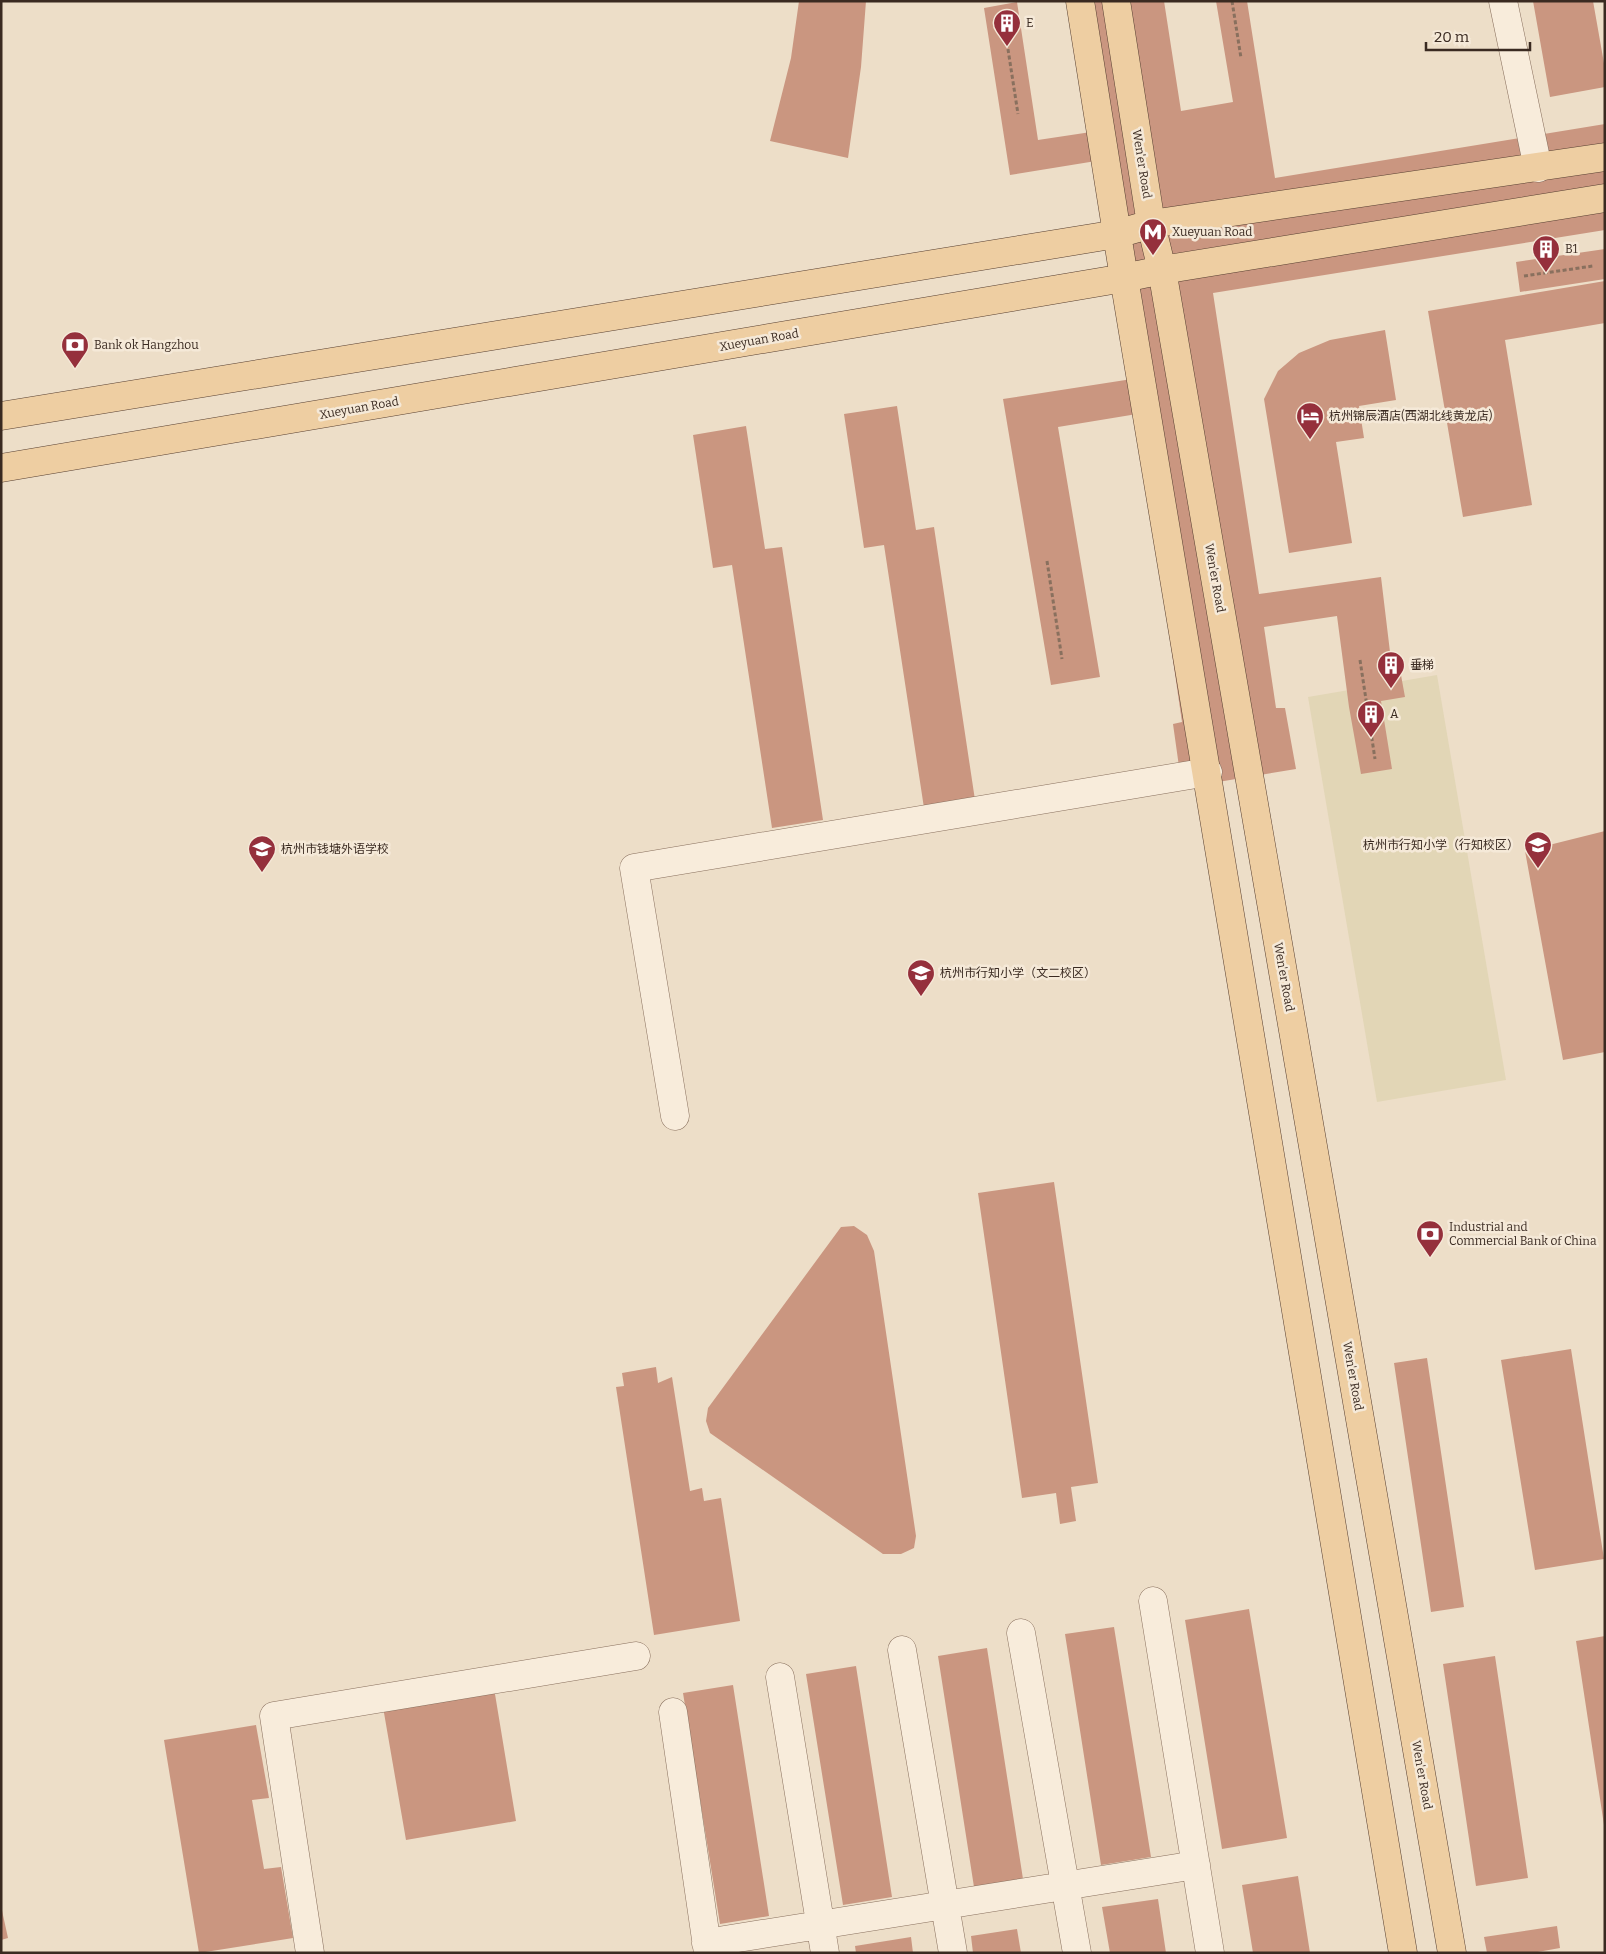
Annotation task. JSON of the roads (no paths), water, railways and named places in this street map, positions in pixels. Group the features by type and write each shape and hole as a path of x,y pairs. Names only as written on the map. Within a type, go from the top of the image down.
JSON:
{"main road":[{"path":"1080,1 1124,278 1404,1953"},
{"name":"Wen'er Road","path":"1116,1 1151,224 1162,270 1452,1953"},
{"path":"1,416 1117,234 1151,224 1605,157"},
{"name":"Xueyuan Road","path":"1,468 1162,270 1605,198"}],"street":[{"path":"1503,1 1538,168"},
{"path":"675,1116 634,868 1208,772"},
{"path":"1153,1601 1210,1953"},
{"path":"1021,1633 1078,1953"},
{"path":"902,1650 953,1953"},
{"path":"310,1953 274,1716 636,1656"},
{"path":"780,1677 825,1953"},
{"path":"673,1712 707,1948 820,1925 1196,1865"}],"place":[{"name":"E","path":"1007,47"},
{"name":"Xueyuan Road","path":"1153,256"},
{"name":"B1","path":"1546,273"},
{"name":"Bank ok Hangzhou","path":"75,369"},
{"name":"杭州锦辰酒店(西湖北线黄龙店)","path":"1310,440"},
{"name":"垂梯","path":"1391,689"},
{"name":"A","path":"1371,738"},
{"name":"杭州市行知小学（行知校区）","path":"1538,869"},
{"name":"杭州市钱塘外语学校","path":"262,873"},
{"name":"杭州市行知小学（文二校区）","path":"921,997"},
{"name":"Industrial and Commercial Bank of China","path":"1430,1258"}]}
